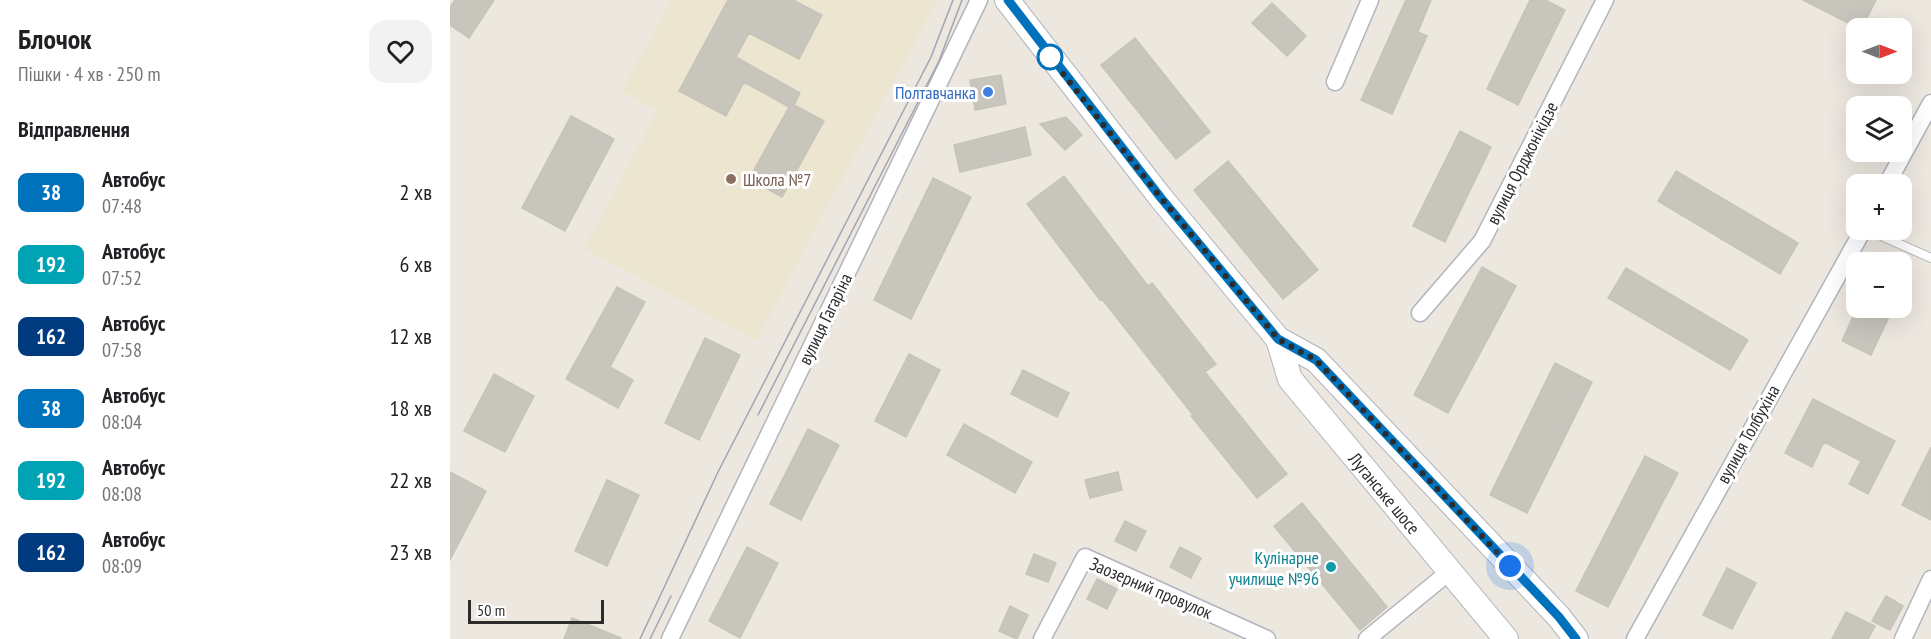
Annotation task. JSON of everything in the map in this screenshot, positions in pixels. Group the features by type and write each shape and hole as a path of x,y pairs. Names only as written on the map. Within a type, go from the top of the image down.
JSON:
{"main road":[{"name":"Луганське шосе","path":"1008,0 1161,198 1278,339 1316,360 1559,617 1576,639"},
{"name":"Луганське шосе","path":"1278,339 1290,379 1506,639"}],"street":[{"name":"вулиця Гагаріна","path":"670,639 979,0"},
{"path":"1335,82 1370,0"},
{"name":"вулиця Орджонікідзе","path":"1420,313 1482,241 1605,0"},
{"path":"1892,174 1931,103"},
{"name":"вулиця Толбухіна","path":"1635,639 1857,240"},
{"name":"Заозерний провулок","path":"1042,639 1085,557 1267,639"},
{"path":"1367,639 1449,572"},
{"path":"1903,639 1931,579"}],"lane":[{"path":"1890,240 1931,258"}],"shaded area":[{"name":"Школа №7","path":"671,0 937,0 756,341 584,248 658,110 622,91"}],"building":[{"path":"455,0 494,0 469,38 450,25 450,7"},
{"path":"728,0 793,0 822,15 799,59 749,33 736,57 800,93 794,105 824,121 782,197 749,179 789,107 744,82 726,116 679,91"},
{"path":"1406,0 1431,0 1418,32 1427,36 1392,114 1361,100"},
{"path":"1530,0 1545,0 1565,10 1518,105 1487,89"},
{"path":"1803,0 1876,0 1867,18 1846,18 1846,22"},
{"path":"1272,3 1306,36 1287,56 1252,23"},
{"path":"1135,38 1210,132 1176,159 1101,65"},
{"name":"Полтавчанка","path":"1001,75 1006,104 975,110 970,80"},
{"path":"571,116 614,139 565,231 522,208"},
{"path":"1066,117 1082,135 1065,150 1040,124"},
{"path":"1025,127 1031,155 960,172 954,145"},
{"path":"1460,131 1491,147 1445,242 1413,226"},
{"path":"1228,161 1318,270 1283,299 1194,190"},
{"path":"1676,171 1798,243 1780,274 1658,201"},
{"path":"1064,176 1148,286 1152,283 1216,364 1205,372 1287,474 1257,498 1027,204"},
{"path":"933,178 971,197 911,319 874,300"},
{"path":"1482,267 1516,286 1448,413 1414,395"},
{"path":"1626,268 1748,340 1730,370 1608,298"},
{"path":"617,287 645,302 610,367 633,380 618,408 566,379"},
{"path":"1852,318 1888,318 1871,355 1842,341"},
{"path":"705,338 740,355 699,440 665,423"},
{"path":"909,354 940,370 906,437 875,421"},
{"path":"1555,363 1592,382 1527,513 1490,495"},
{"path":"1023,370 1069,393 1057,417 1011,394"},
{"path":"494,374 534,396 505,452 464,431"},
{"path":"1813,399 1895,441 1868,494 1849,484 1861,461 1824,442 1812,467 1785,453"},
{"path":"964,424 1032,462 1015,493 947,455"},
{"path":"808,429 839,445 801,520 770,504"},
{"path":"1931,447 1931,520 1902,505"},
{"path":"1645,456 1678,473 1608,607 1576,591"},
{"path":"450,472 486,491 450,560"},
{"path":"1118,472 1122,490 1090,498 1085,480"},
{"path":"607,480 639,495 607,566 575,551"},
{"name":"Кулінарне училище №96","path":"1302,503 1387,607 1360,630 1274,526"},
{"path":"1125,521 1146,531 1136,551 1115,541"},
{"path":"747,547 778,563 740,638 709,621"},
{"path":"1180,547 1201,558 1191,578 1170,567"},
{"path":"1034,554 1056,563 1048,582 1026,574"},
{"path":"1727,568 1756,583 1732,629 1703,615"},
{"path":"1097,579 1117,589 1107,609 1087,599"},
{"path":"1886,596 1903,606 1890,630 1872,621"},
{"path":"1010,606 1028,615 1017,639 999,631"},
{"path":"1846,612 1875,626 1868,639 1832,639"},
{"path":"572,618 621,638 621,639 564,639"}],"tram line":[{"path":"640,639 718,472 931,57 953,0"},
{"path":"758,415 939,61 962,0"},
{"path":"650,639 671,596"}],"bus line":[{"name":"38","path":"1008,0 1035,38 1161,198 1278,339 1316,360 1559,617 1576,639"}],"place":[{"name":"Полтавчанка","path":"988,92"},
{"name":"Школа №7","path":"731,179"},
{"name":"Кулінарне училище №96","path":"1331,567"}],"route":[{"path":"1050,57 1161,198 1278,339 1316,360 1510,566"}]}
